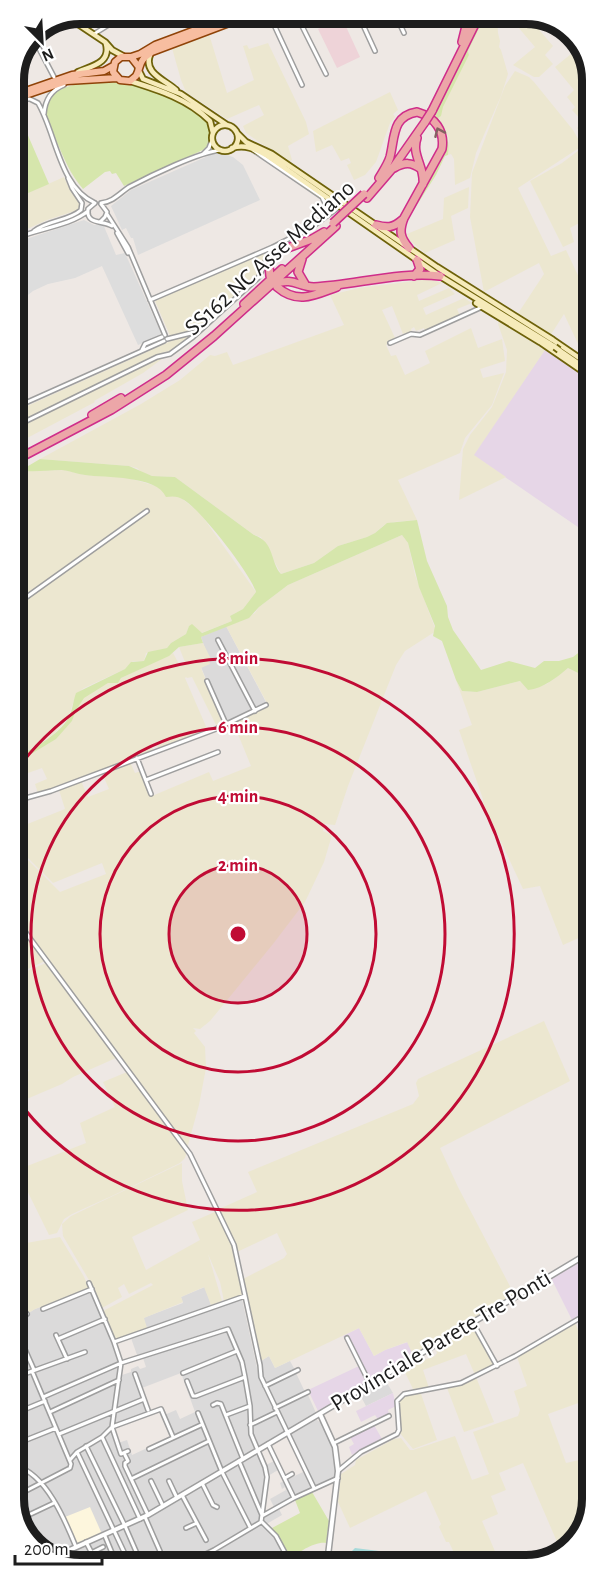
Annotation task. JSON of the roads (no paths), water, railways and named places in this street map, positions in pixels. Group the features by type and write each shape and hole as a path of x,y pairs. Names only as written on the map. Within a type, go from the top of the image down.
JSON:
{"highway":[{"path":"462,42 466,24"},
{"name":"SS162 NC Asse Mediano","path":"430,110 470,24"},
{"name":"SS162 NC Asse Mediano","path":"24,453 140,388 193,351 274,286 392,169 420,131 475,24"},
{"path":"379,178 390,157 395,127 398,122 406,115 417,112 437,124 444,140 438,160 404,218 400,236 409,248"},
{"name":"SS162 NC Asse Mediano","path":"366,196 424,121"},
{"path":"420,131 415,143 415,151 423,184"},
{"path":"392,169 405,163 416,165 421,169"},
{"path":"376,225 393,226 404,218"},
{"name":"SS162 NC Asse Mediano","path":"212,335 324,232 335,225"},
{"path":"270,276 269,266 277,252 324,232"},
{"path":"303,257 298,272 304,284"},
{"path":"414,276 420,269 417,260"},
{"path":"274,286 284,281 312,287 414,276 440,276"},
{"path":"274,286 294,297 302,298 348,284"}],"main road":[{"path":"79,24 105,42 112,50 128,57 138,68 143,79 181,94"},
{"path":"72,75 104,71 114,65 118,59 213,24"},
{"path":"130,81 136,76 142,59 152,52 226,24"},
{"path":"24,94 104,60 108,53 105,42"},
{"path":"112,50 113,72 117,78"},
{"path":"152,52 148,61 150,70 181,94 233,128 246,142 272,154 582,366"},
{"path":"24,95 67,81 117,78 163,91 185,102 210,121 212,140 221,150 242,146 266,155 440,276 556,348 582,370"},
{"path":"213,133 219,126 228,125"},
{"path":"232,148 237,142 237,134"},
{"path":"466,293 482,306 582,361"}],"street":[{"path":"94,34 110,24"},
{"path":"274,24 302,85"},
{"path":"301,24 326,74"},
{"path":"363,24 375,51"},
{"path":"400,24 404,33"},
{"path":"37,45 54,77"},
{"path":"45,122 45,106 53,92 59,87 81,79"},
{"path":"24,99 35,100 40,107 72,188 82,203 81,210 76,214 45,224 34,231"},
{"path":"201,155 209,148 212,140"},
{"path":"249,147 322,197 327,207 322,219"},
{"path":"84,197 95,203 113,199 130,187 201,155 221,150"},
{"path":"68,176 84,197 90,219"},
{"path":"106,209 113,199"},
{"path":"75,219 95,203"},
{"path":"101,203 130,254 164,338"},
{"path":"327,207 347,210"},
{"path":"150,300 273,247 312,227 336,209"},
{"path":"101,221 107,214"},
{"path":"24,235 75,219 101,221 115,229"},
{"path":"24,422 157,357 170,354 258,278 264,260 273,247"},
{"path":"390,343 411,334 420,335 482,306"},
{"path":"24,403 142,350 145,344 196,332"},
{"path":"24,599 147,511"},
{"path":"218,640 255,711"},
{"path":"207,681 226,724"},
{"path":"24,798 51,791 226,724 266,705"},
{"path":"146,780 218,752"},
{"path":"137,758 151,794"},
{"path":"24,930 188,1151 234,1245 261,1377 314,1488"},
{"name":"Provinciale Parete Tre Ponti","path":"64,1553 146,1516 582,1257"},
{"path":"89,1283 121,1363 112,1427 121,1454 127,1453 128,1461 125,1466 162,1555"},
{"path":"44,1310 92,1289"},
{"path":"114,1342 245,1296"},
{"path":"24,1317 27,1314"},
{"path":"338,1471 361,1452 397,1434 399,1427 397,1401 404,1394 461,1383 497,1366 582,1317"},
{"path":"68,1359 57,1337 105,1319"},
{"path":"473,1322 497,1366"},
{"path":"24,1409 121,1363 228,1329 245,1377 252,1440 265,1467 267,1477 261,1522"},
{"path":"347,1338 370,1384"},
{"path":"24,1344 70,1460 70,1468 24,1492"},
{"path":"183,1373 237,1351"},
{"path":"24,1374 85,1352"},
{"path":"265,1386 297,1370"},
{"path":"135,1374 148,1410"},
{"path":"187,1381 193,1396 196,1396 245,1377"},
{"path":"50,1413 119,1380"},
{"path":"250,1425 308,1392"},
{"path":"59,1434 144,1399"},
{"path":"213,1405 221,1404 262,1516"},
{"path":"226,1416 250,1406"},
{"path":"70,1460 77,1452 102,1437 112,1427 161,1409 173,1437"},
{"path":"198,1413 222,1472 250,1527"},
{"path":"320,1414 334,1443 338,1471 328,1555"},
{"path":"334,1443 389,1416"},
{"path":"149,1449 201,1425"},
{"path":"24,1441 56,1428"},
{"path":"102,1437 140,1519"},
{"path":"131,1479 209,1441"},
{"path":"268,1444 294,1498"},
{"path":"86,1446 138,1555"},
{"path":"77,1452 125,1554"},
{"path":"24,1470 41,1482 66,1522 76,1547"},
{"path":"285,1478 292,1474"},
{"path":"262,1516 338,1478"},
{"path":"151,1481 163,1506"},
{"path":"169,1481 177,1498"},
{"path":"202,1483 213,1505 217,1507"},
{"path":"182,1495 206,1540"},
{"path":"27,1516 54,1503"},
{"path":"204,1555 261,1522"},
{"path":"261,1522 276,1536 286,1555"},
{"path":"186,1528 196,1523"},
{"path":"105,1535 113,1555"},
{"path":"86,1542 92,1553 103,1547"}],"water":[{"path":"355,1548 396,1555 351,1555"}]}
